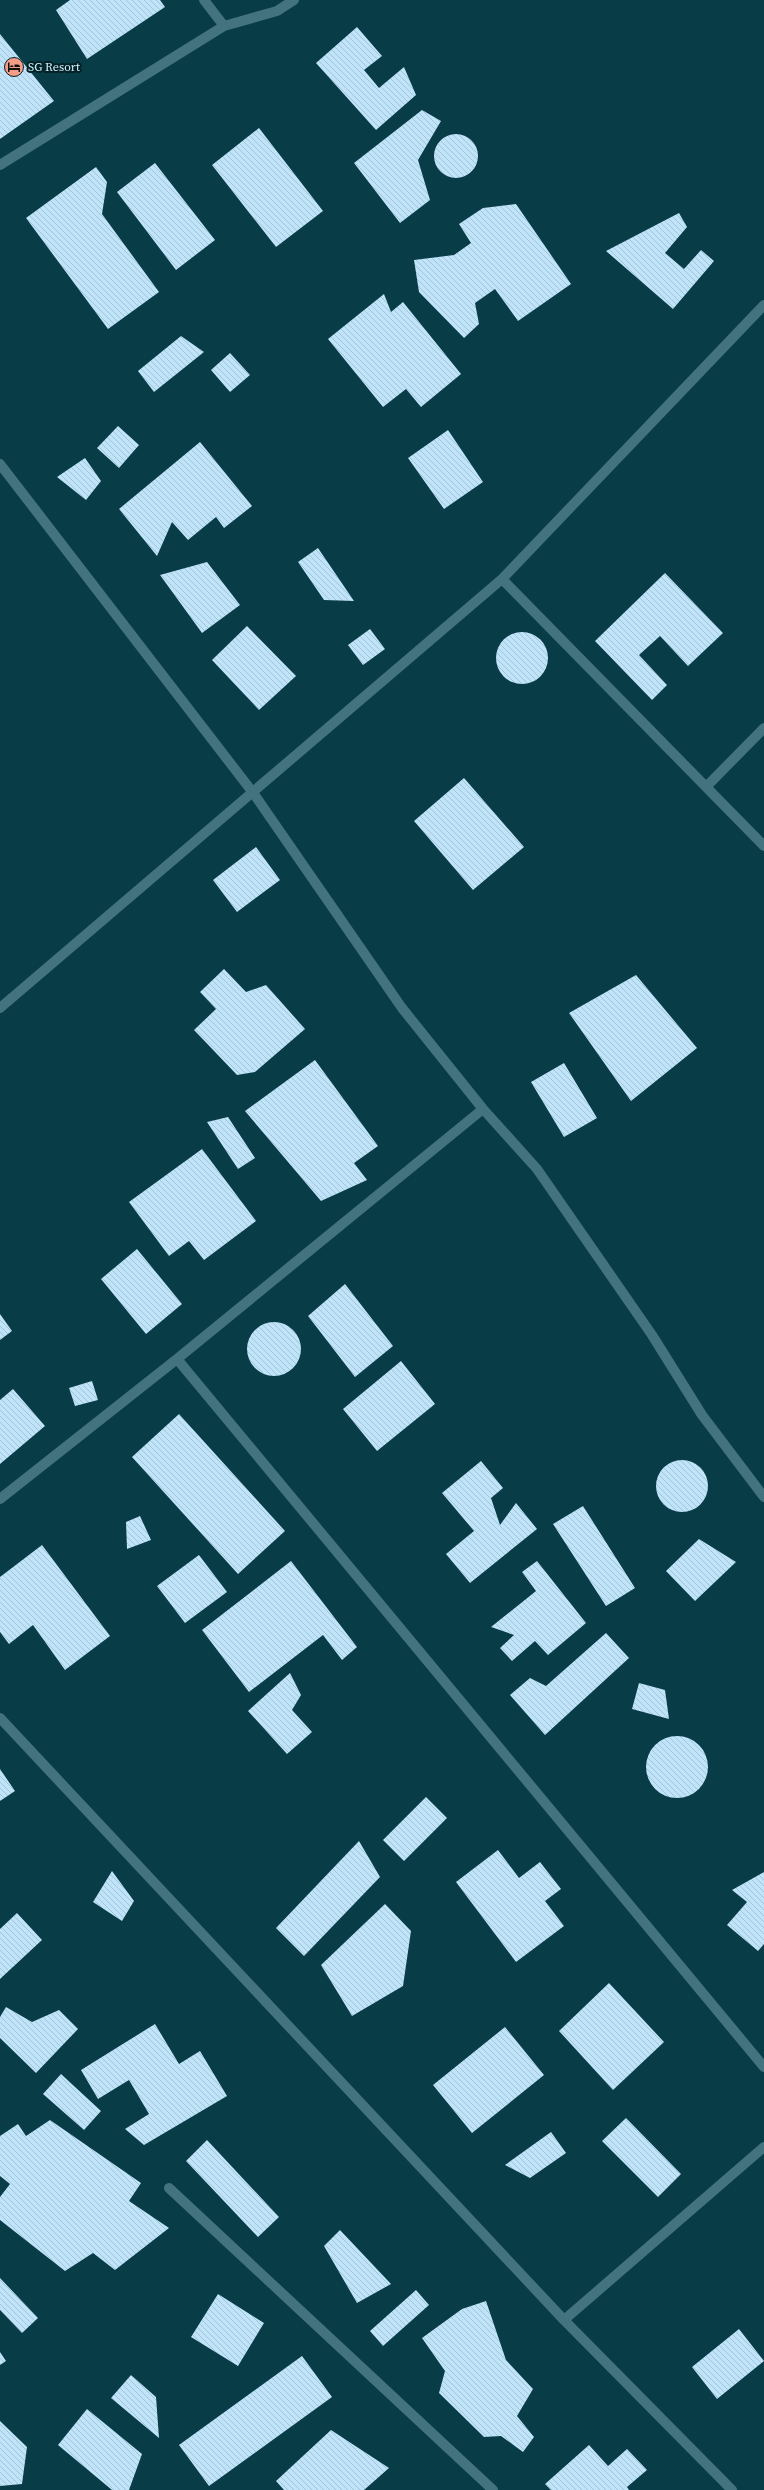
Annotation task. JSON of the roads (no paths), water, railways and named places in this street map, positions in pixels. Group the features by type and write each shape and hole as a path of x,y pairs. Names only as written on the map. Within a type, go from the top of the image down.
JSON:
{"street":[{"path":"204,0 224,26"},
{"path":"0,165 224,26 277,11 294,0"},
{"path":"0,1008 254,794 502,579 764,305"},
{"path":"0,464 254,794 402,1008 483,1109 537,1169 652,1335 702,1415 764,1497"},
{"path":"502,579 764,846"},
{"path":"706,787 764,728"},
{"path":"0,1499 177,1359 483,1109"},
{"path":"177,1359 764,2067"},
{"path":"0,1718 564,2320 732,2490"},
{"path":"564,2320 764,2147"},
{"path":"169,2188 493,2490"}],"place":[{"name":"SG Resort","path":"14,67"}]}
